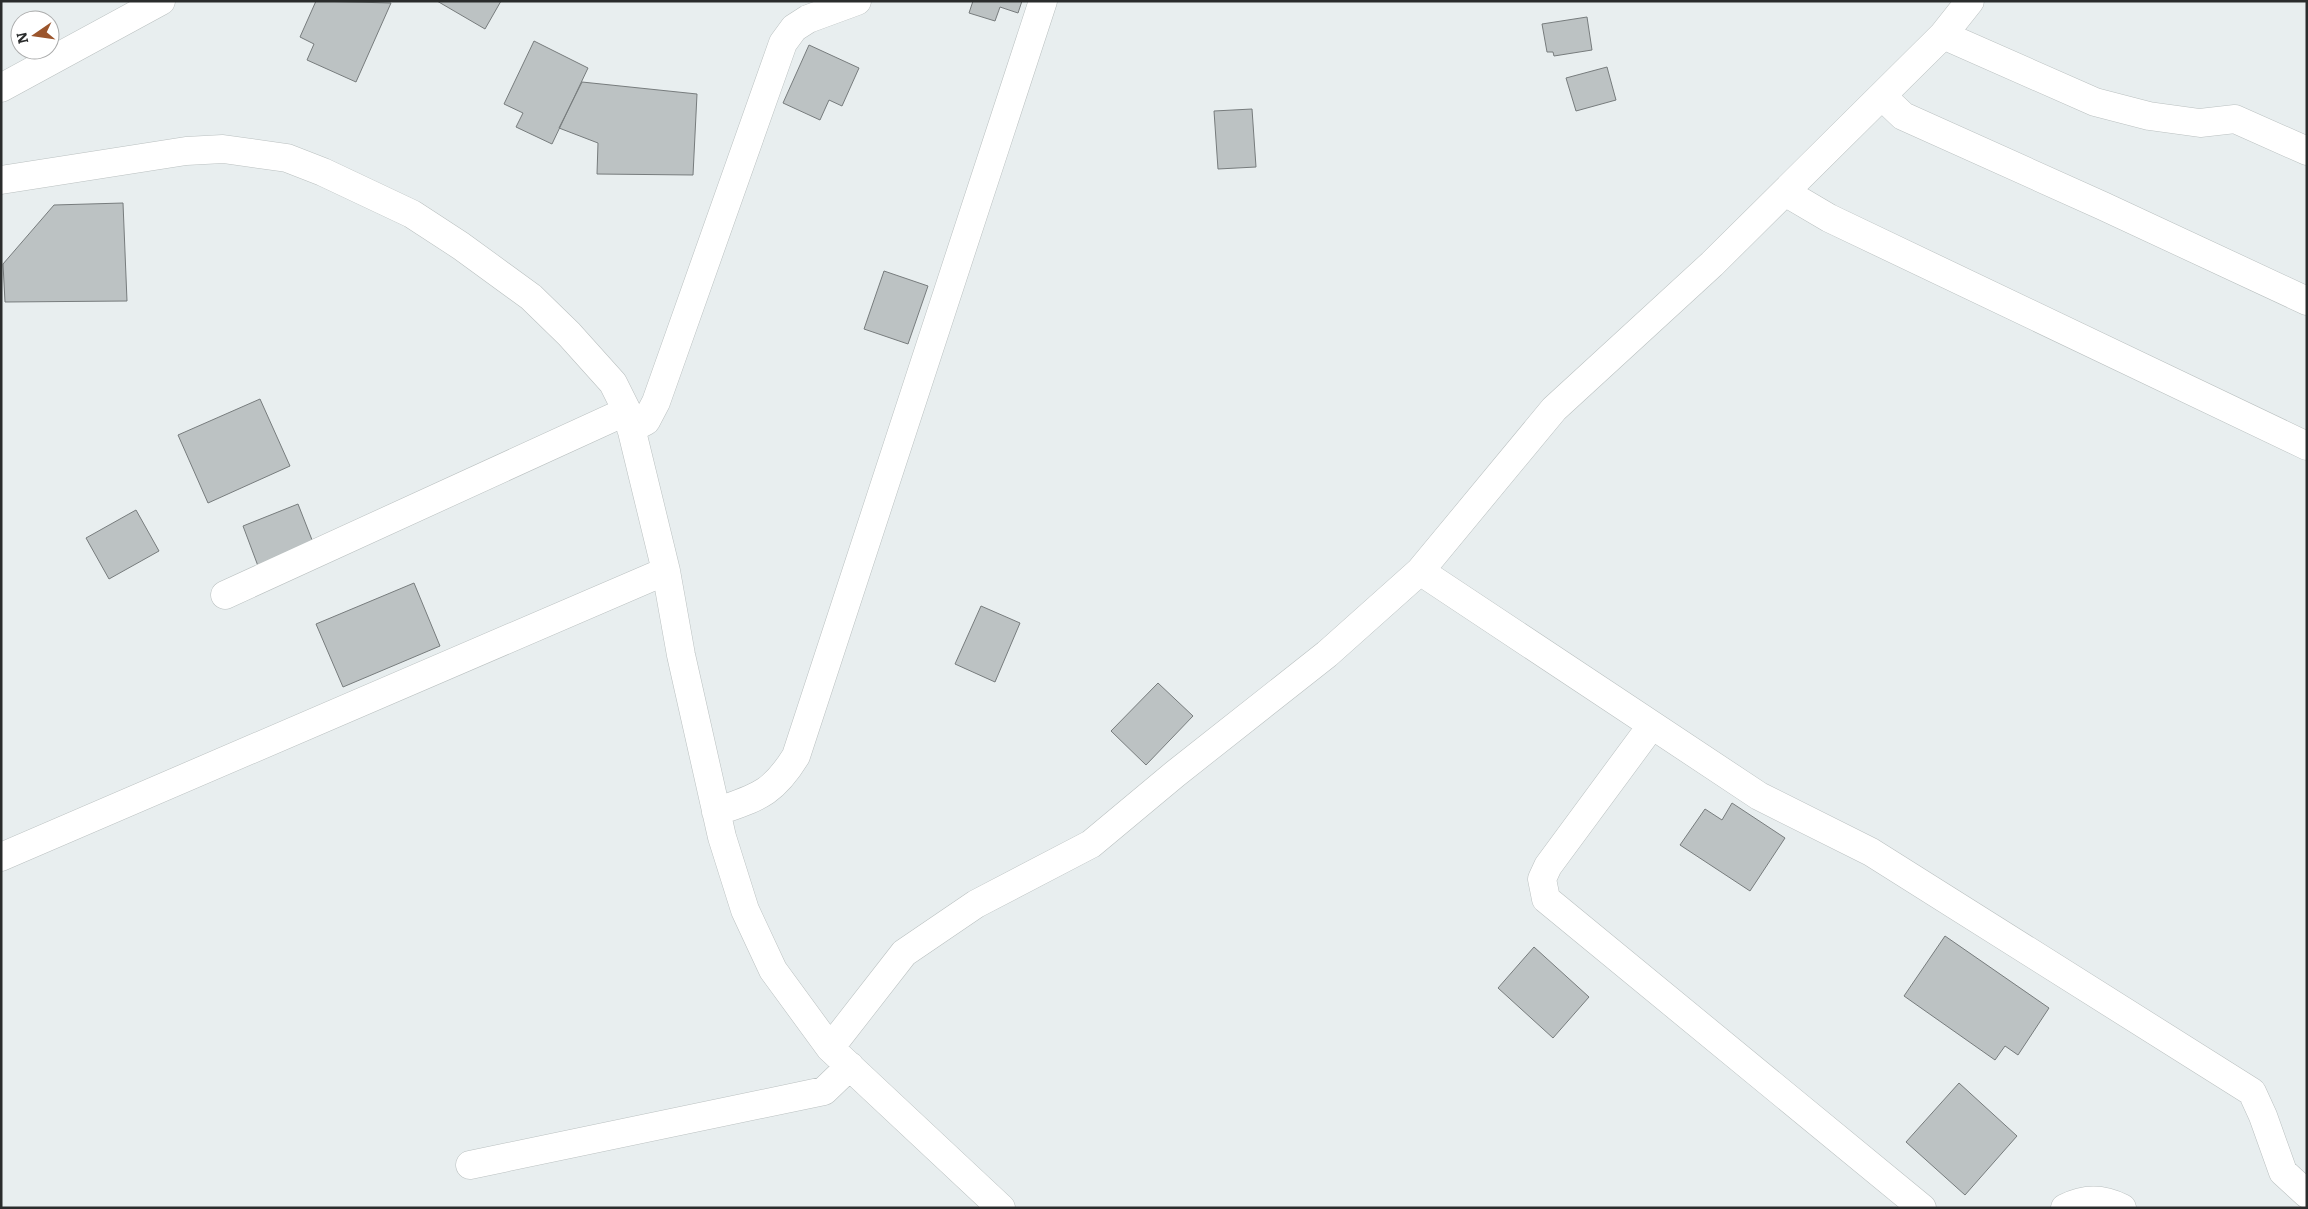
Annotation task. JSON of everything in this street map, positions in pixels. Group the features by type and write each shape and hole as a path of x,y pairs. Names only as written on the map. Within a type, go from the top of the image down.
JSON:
{"street":[{"path":"1,88 161,1"},
{"path":"224,595 629,420 646,421 656,402 783,43 794,28 808,19 857,1"},
{"path":"716,812 768,791 785,774 796,756 1043,1"},
{"path":"830,1048 904,953 976,904 1091,844 1175,774 1327,654 1420,571 1554,409 1712,264 1943,35 1970,1"},
{"path":"1943,35 2094,102 2149,116 2200,123 2235,118 2307,151"},
{"path":"1882,96 1903,116 2307,301"},
{"path":"1,180 186,151 223,149 287,158 323,172 412,214 461,246 531,297 596,361 614,383 629,420 666,571 681,655 722,836 746,910 773,970 830,1048 1001,1208"},
{"path":"1785,192 1829,218 2307,446"},
{"path":"1,857 666,571"},
{"path":"1420,571 1759,796 1871,852 2252,1092 2263,1116 2283,1172 2307,1194"},
{"path":"1652,725 1548,866 1542,879 1546,899 1922,1208"},
{"path":"470,1164 824,1092 850,1066"},
{"path":"2065,1208 2085,1200 2098,1200 2122,1208"}],"building":[{"path":"316,1 391,3 356,82 307,60 314,44 300,37"},
{"path":"437,1 501,1 485,29"},
{"path":"973,1 1022,1 1018,13 1000,7 995,21 969,13"},
{"path":"1587,17 1592,50 1554,56 1553,52 1547,52 1542,24"},
{"path":"534,41 588,68 552,144 516,127 523,113 504,104"},
{"path":"809,45 859,68 842,106 829,100 820,120 783,103"},
{"path":"1607,67 1616,100 1576,111 1566,78"},
{"path":"582,82 697,94 693,175 597,174 598,143 559,128"},
{"path":"1252,109 1256,167 1218,169 1214,111"},
{"path":"123,203 127,301 5,302 3,264 54,205"},
{"path":"884,271 928,286 908,344 864,329"},
{"path":"260,399 290,466 208,503 178,435"},
{"path":"298,504 314,545 258,566 243,526"},
{"path":"136,510 159,551 109,579 86,538"},
{"path":"414,583 440,646 343,687 316,624"},
{"path":"981,606 1020,623 995,682 955,664"},
{"path":"1158,683 1193,716 1146,765 1111,731"},
{"path":"1732,803 1785,838 1750,891 1680,845 1705,809 1722,820"},
{"path":"1945,936 2049,1008 2018,1055 2005,1046 1995,1060 1904,996"},
{"path":"1534,947 1589,997 1553,1038 1498,988"},
{"path":"1959,1083 2017,1136 1965,1195 1906,1142"}]}
